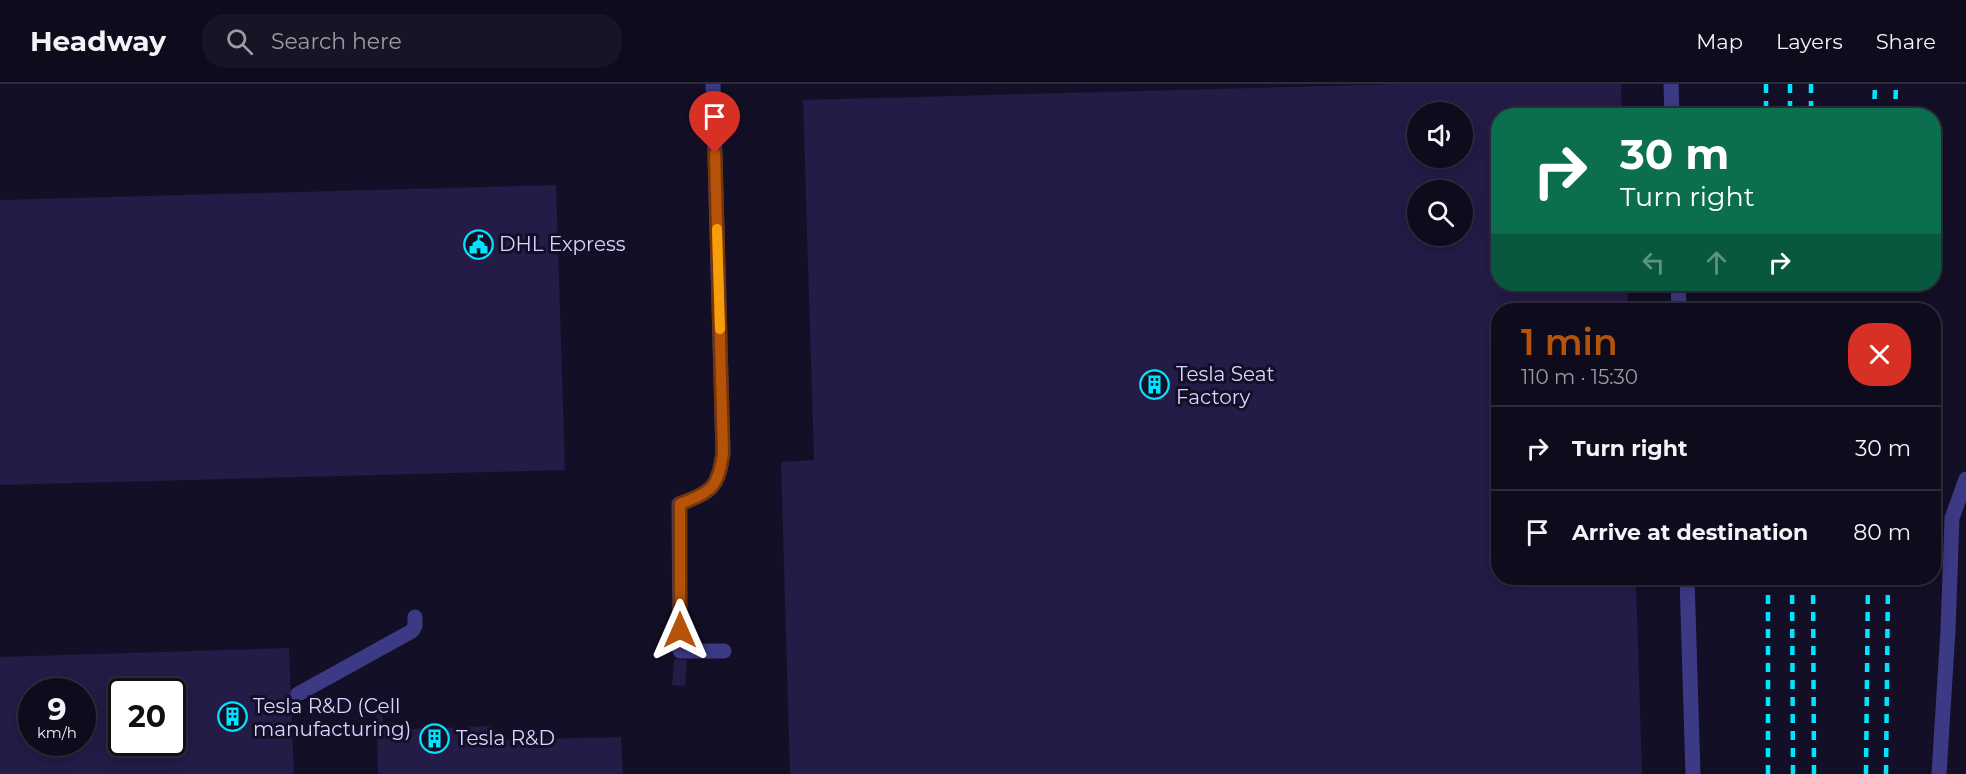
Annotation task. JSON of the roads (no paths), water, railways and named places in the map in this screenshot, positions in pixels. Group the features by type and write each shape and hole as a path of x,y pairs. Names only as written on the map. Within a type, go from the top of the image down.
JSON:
{"lane":[{"path":"713,84 723,453 720,476 709,491 680,504 680,651 724,651"},
{"path":"1671,84 1672,108"},
{"path":"1939,774 1952,518 1966,478"},
{"path":"1687,585 1693,774"},
{"path":"298,694 412,631 416,617"}],"railway":[{"path":"1766,84 1766,108"},
{"path":"1790,84 1790,108"},
{"path":"1811,84 1811,108"},
{"path":"1874,108 1875,84"},
{"path":"1895,108 1896,84"},
{"path":"1767,291 1767,303"},
{"path":"1791,291 1791,303"},
{"path":"1812,291 1812,303"},
{"path":"1872,291 1872,303"},
{"path":"1893,291 1893,303"},
{"path":"1768,585 1768,774"},
{"path":"1792,585 1793,774"},
{"path":"1813,585 1814,774"},
{"path":"1866,774 1868,585"},
{"path":"1886,774 1888,585"}],"place":[{"name":"DHL Express","path":"478,244"},
{"name":"Tesla Seat Factory","path":"1155,385"},
{"name":"Tesla R&D (Cell manufacturing)","path":"232,717"},
{"name":"Tesla R&D","path":"435,738"}]}
